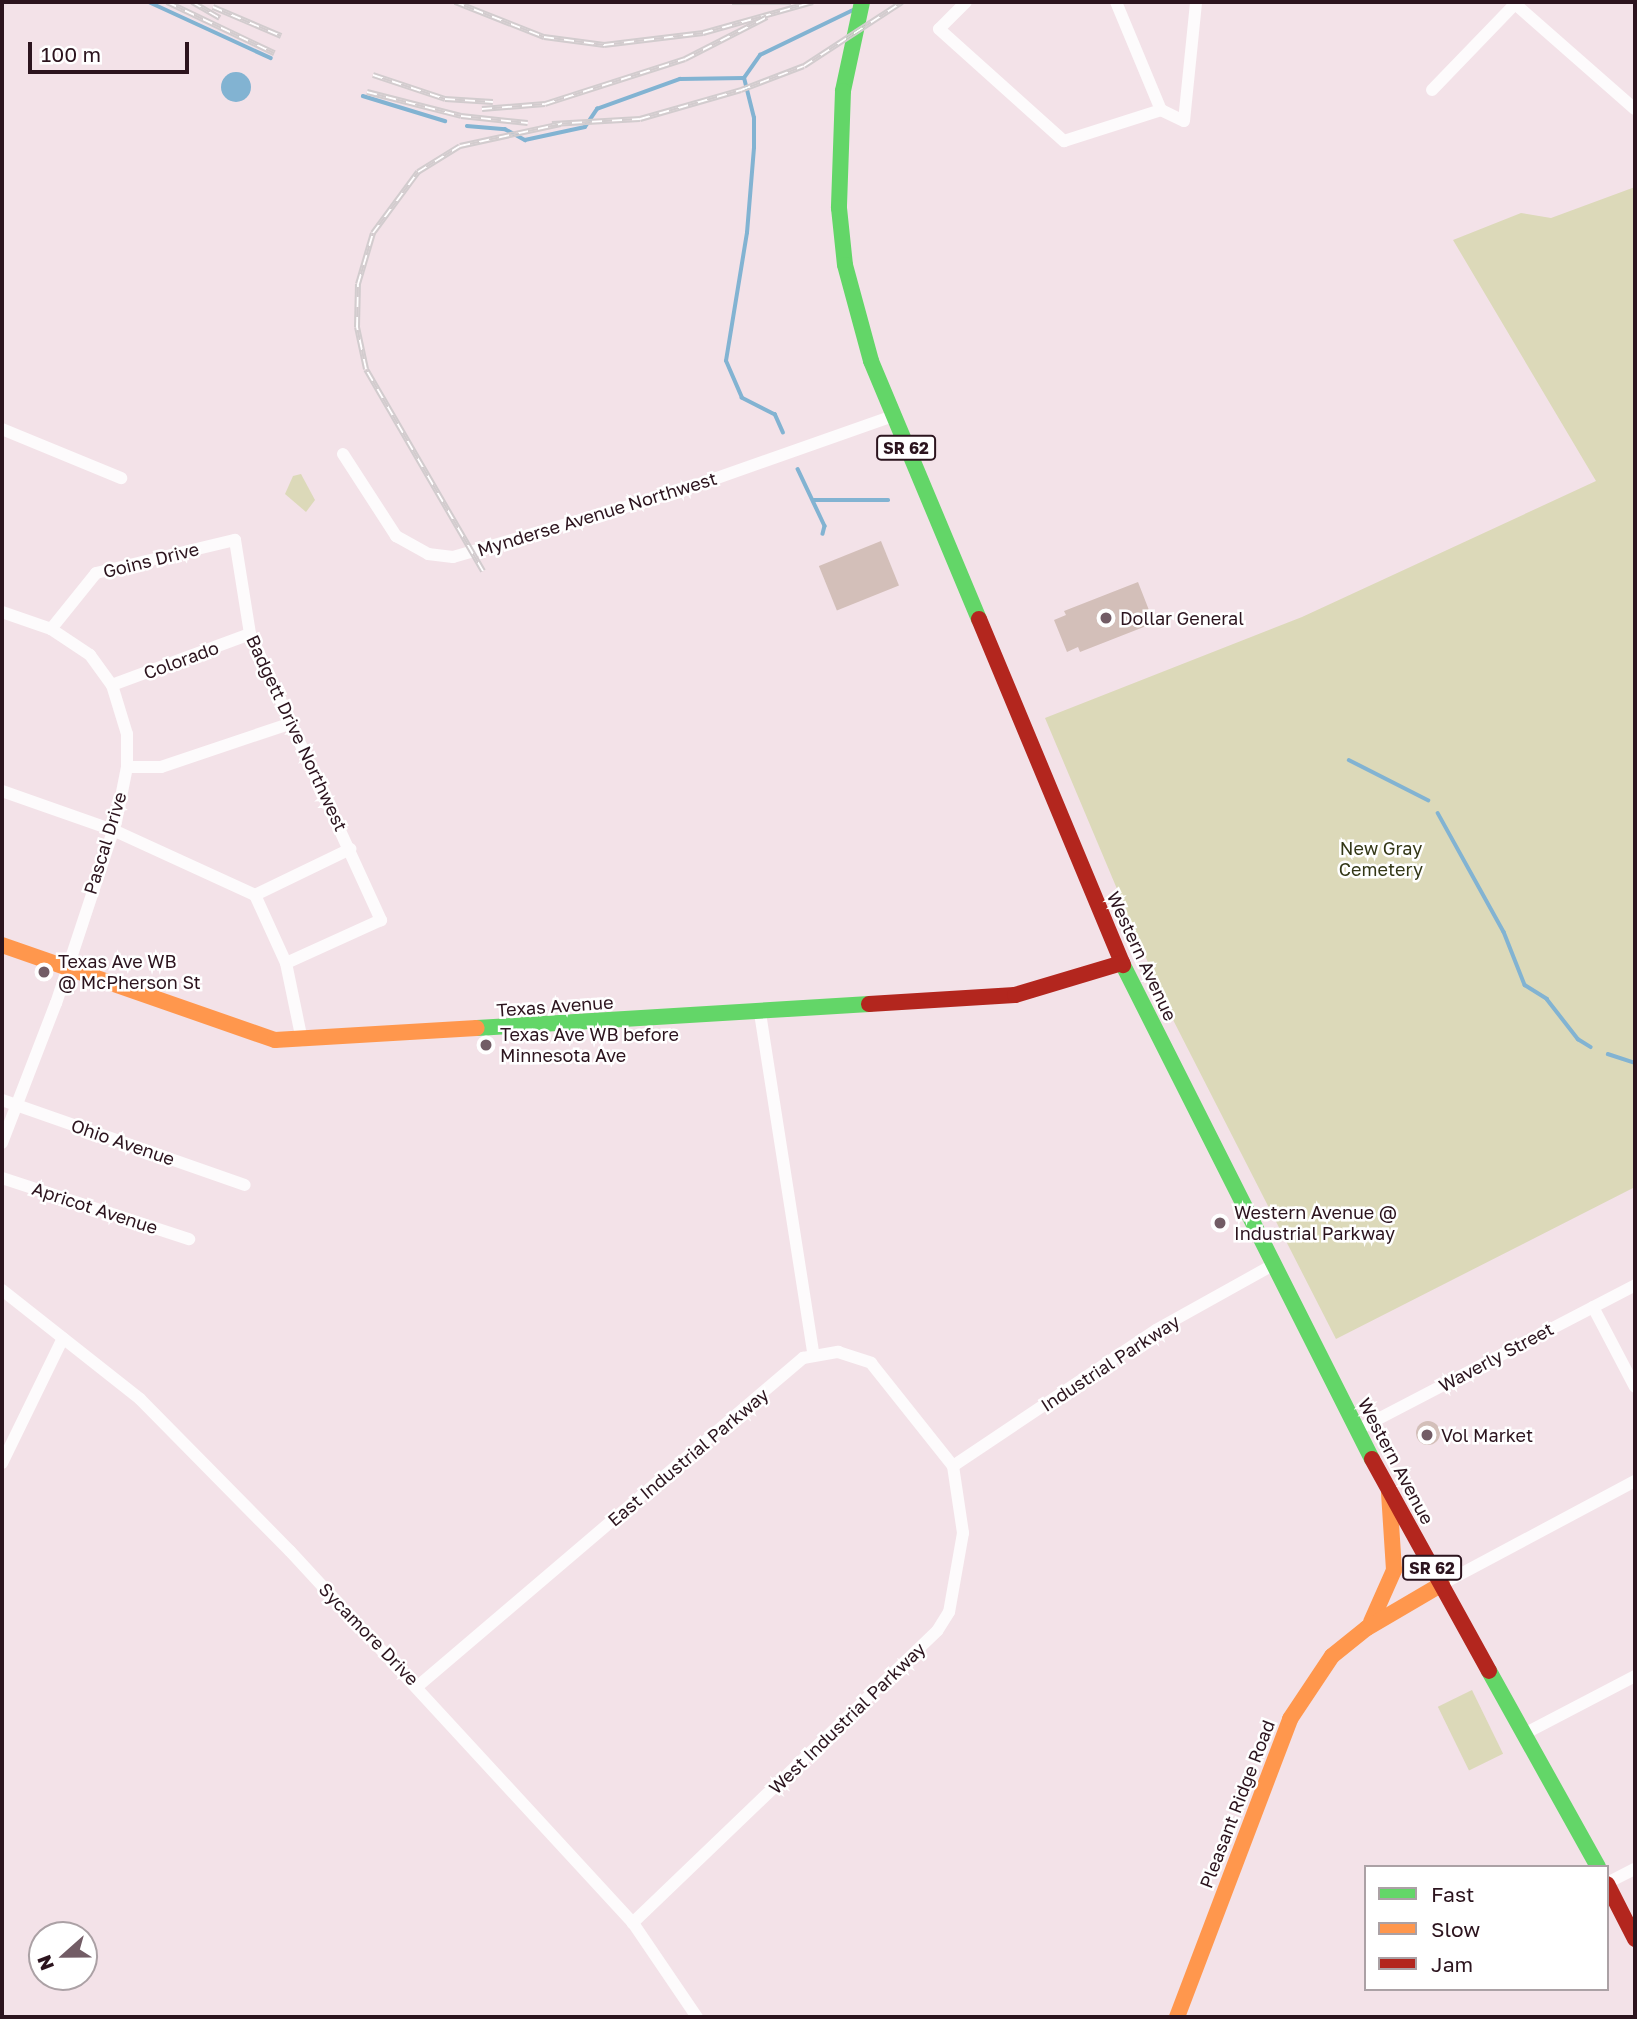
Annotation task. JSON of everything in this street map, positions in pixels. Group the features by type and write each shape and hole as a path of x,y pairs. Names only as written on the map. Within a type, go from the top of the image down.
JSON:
{"main road":[{"name":"Western Avenue","path":"862,2 843,91 839,172 849,284 893,416 1122,963 1271,1266 1389,1492 1526,1733 1597,1865"},
{"name":"Texas Avenue","path":"2,945 253,1035 302,1040 1015,995 1122,963"},
{"path":"1367,1628 1394,1570 1389,1492"},
{"name":"Pleasant Ridge Road","path":"1177,2017 1290,1719 1332,1656 1367,1628 1442,1584"},
{"path":"1609,1888 1635,1938"}],"street":[{"path":"966,2 939,29 1065,141 1161,110"},
{"path":"1116,2 1161,110 1184,121 1196,2"},
{"path":"1432,90 1514,3 1635,109"},
{"name":"Mynderse Avenue Northwest","path":"343,454 396,536 428,554 453,557 683,490 893,416"},
{"path":"2,429 121,478"},
{"name":"Goins Drive","path":"51,629 96,573 235,540"},
{"name":"Badgett Drive Northwest","path":"235,540 250,635 381,920 286,963"},
{"name":"Pascal Drive","path":"2,612 51,629 90,655 112,685 127,734 127,767 113,830 64,967 56,1003 2,1143"},
{"name":"Colorado","path":"112,685 250,635"},
{"path":"127,767 161,768 289,724"},
{"path":"2,791 113,830 255,895 286,963 302,1040"},
{"path":"255,895 350,849"},
{"path":"760,1013 814,1356"},
{"name":"Ohio Avenue","path":"2,1100 245,1185"},
{"name":"Apricot Avenue","path":"2,1178 189,1239"},
{"name":"Industrial Parkway","path":"953,1466 1156,1330 1271,1266"},
{"name":"Waverly Street","path":"1357,1430 1635,1285"},
{"name":"Sycamore Drive","path":"2,1290 140,1399 418,1686 633,1923 697,2017"},
{"path":"1593,1307 1635,1387"},
{"path":"2,1463 64,1338"},
{"name":"East Industrial Parkway","path":"418,1686 803,1358 838,1352 871,1363 953,1466"},
{"name":"West Industrial Parkway","path":"633,1923 937,1631 949,1612 962,1562 953,1466"},
{"path":"1442,1584 1635,1480"},
{"path":"1526,1733 1635,1676"},
{"path":"1609,1883 1635,1869"}],"green space":[{"name":"New Gray Cemetery","path":"1635,187 1635,1187 1336,1339 1168,1010 1045,718 1302,617 1596,481 1453,240 1521,213 1551,218"},
{"path":"301,474 315,500 306,512 285,494 293,476"},
{"path":"1472,1690 1503,1754 1469,1770 1438,1707"}],"water":[{"path":"236,72 247,76 251,87 247,98 236,102 225,98 221,87 225,76"}],"building":[{"path":"881,541 899,586 837,611 819,566"},
{"name":"Dollar General","path":"1138,582 1154,623 1080,652 1078,647 1067,652 1054,620 1066,615 1064,611"},
{"name":"Vol Market","path":"1428,1421 1439,1428 1440,1433 1433,1444 1428,1445 1417,1438 1416,1433 1423,1422"}],"waterway":[{"path":"149,2 271,58"},
{"path":"937,2 953,2"},
{"path":"783,433 775,415 742,398 726,361 747,233 754,148 754,118 744,78 760,55 853,10"},
{"path":"467,126 505,129 525,140 585,127 597,109 680,79 744,78"},
{"path":"363,96 445,121"},
{"path":"798,469 825,526 823,534"},
{"path":"814,500 888,500"},
{"path":"1349,760 1428,800"},
{"path":"1438,813 1504,932 1525,985 1547,999 1578,1039 1591,1047"},
{"path":"1608,1054 1635,1063"}],"railway":[{"path":"167,2 274,53"},
{"path":"192,2 220,18"},
{"path":"455,2 544,37 604,45 703,33 813,2"},
{"path":"732,2 791,2"},
{"path":"552,124 640,119 741,90 804,66 902,2"},
{"path":"213,7 281,36"},
{"path":"482,109 545,104 685,59 767,17"},
{"path":"373,75 445,99 493,102"},
{"path":"367,92 461,116 528,123"},
{"path":"483,571 366,369 357,327 358,284 373,233 418,172 460,146 561,124"}],"traffic: fast":[{"path":"862,2 843,91 839,208 845,265 871,361 979,619"},
{"path":"1123,965 1372,1459"},
{"path":"477,1028 869,1004"},
{"path":"1489,1671 1597,1865"}],"traffic: slow":[{"path":"2,945 275,1040 477,1028"},
{"path":"1371,1622 1394,1570 1389,1492"},
{"path":"1177,2017 1290,1719 1332,1656 1367,1628 1442,1584"}],"traffic: jam":[{"path":"979,619 1123,965"},
{"path":"869,1004 1015,995 1122,963"},
{"path":"1372,1459 1489,1671"},
{"path":"1609,1888 1635,1939"}],"place":[{"name":"Dollar General","path":"1106,618"},
{"name":"Texas Ave WB @ McPherson St","path":"44,972"},
{"name":"Texas Ave WB before Minnesota Ave","path":"486,1045"},
{"name":"Western Avenue @ Industrial Parkway","path":"1220,1223"},
{"name":"Vol Market","path":"1427,1435"}]}
